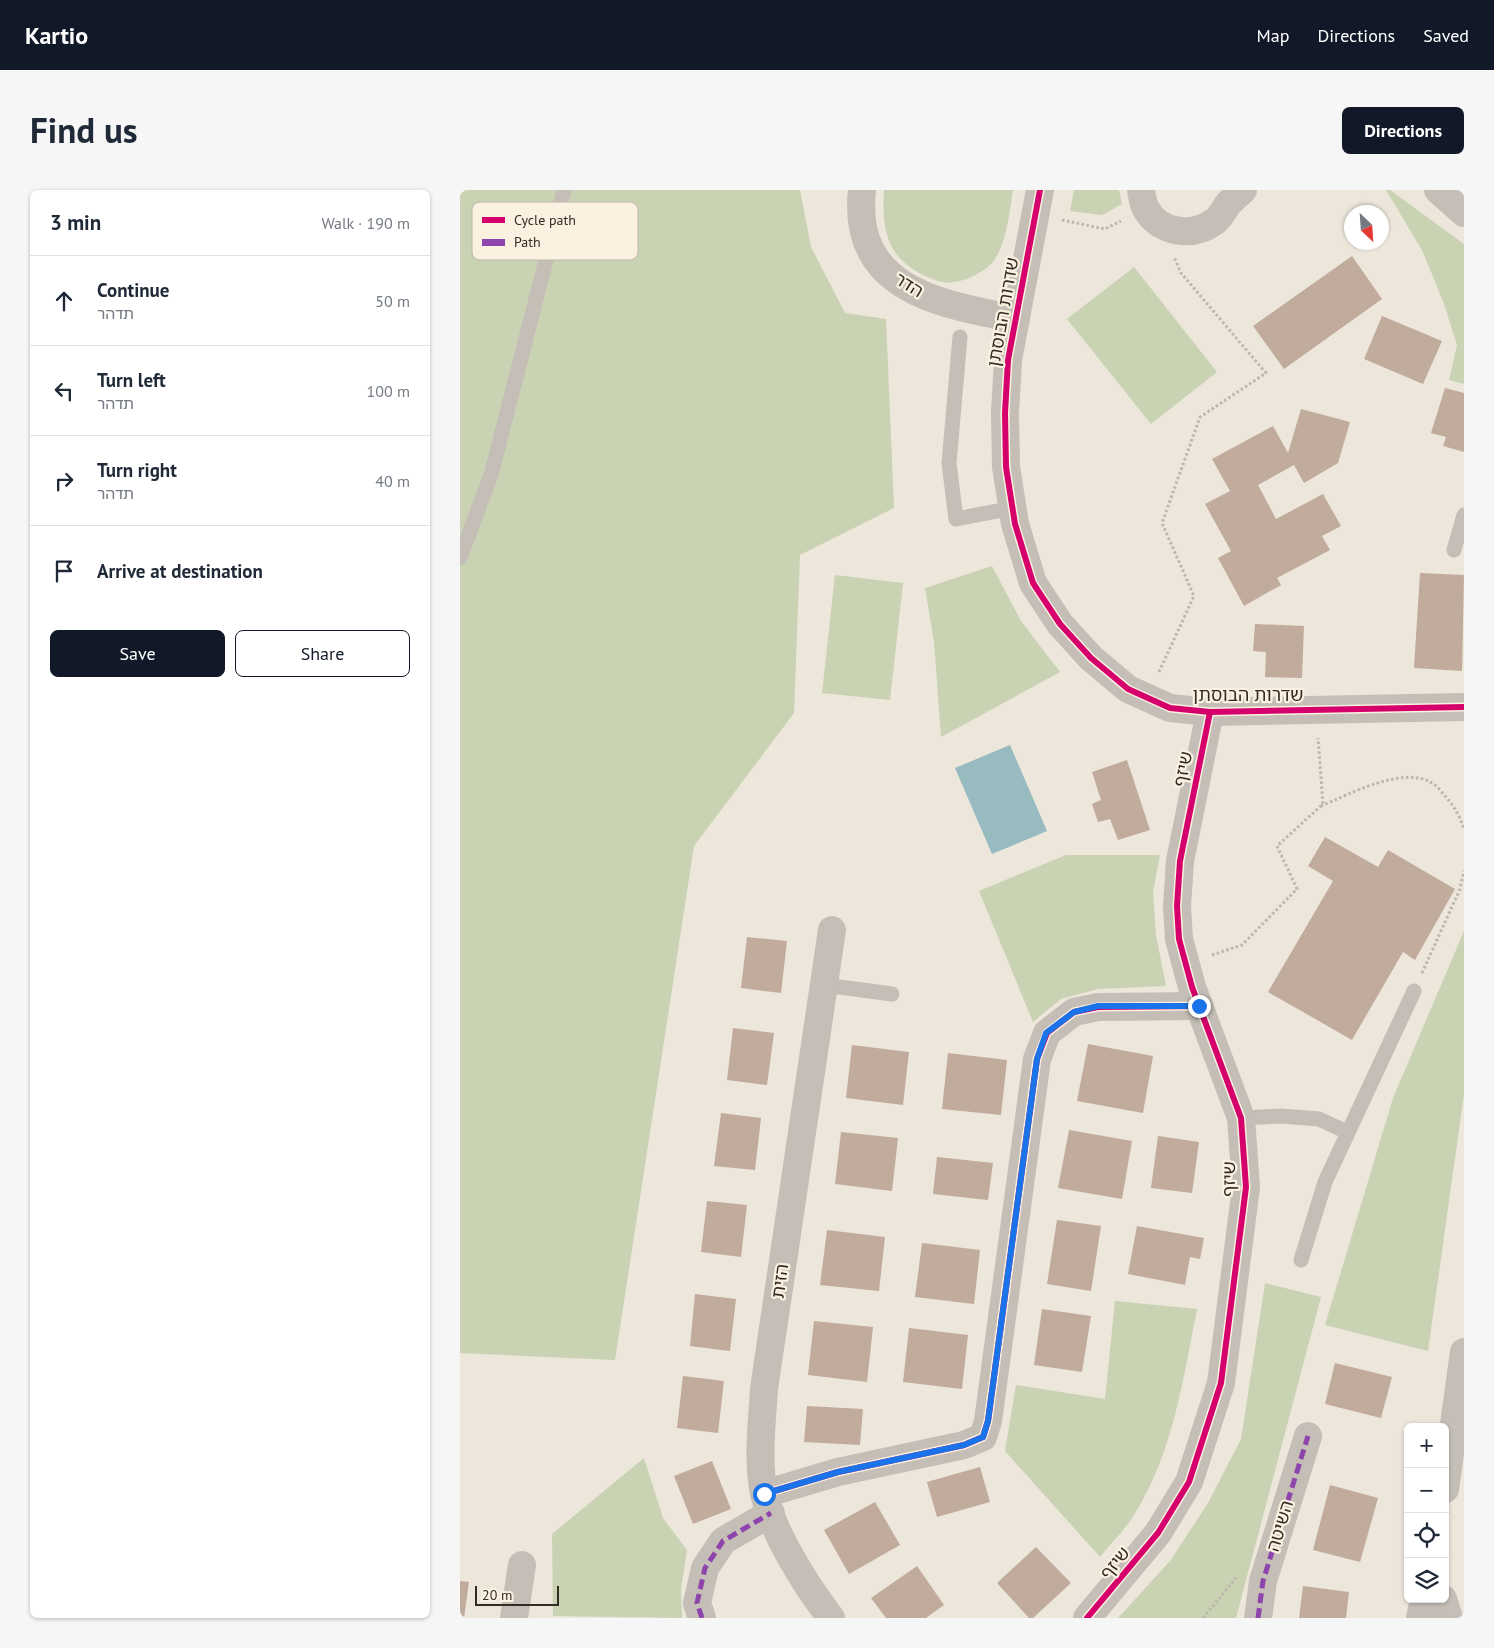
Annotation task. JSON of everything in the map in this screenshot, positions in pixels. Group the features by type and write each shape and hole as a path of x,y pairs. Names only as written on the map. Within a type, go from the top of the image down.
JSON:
{"street":[{"name":"הדר","path":"862,190 860,206 864,234 875,257 894,278 918,293 948,305 1016,319"},
{"path":"1143,199 1156,221 1170,229 1187,232 1202,229 1216,221 1243,190"},
{"name":"שדרות הבוסתן","path":"1038,202 1008,360 1005,413 1006,467 1015,524 1033,583 1060,624 1091,658 1128,689 1170,708 1210,712 1464,707"},
{"name":"שיזף","path":"1087,1618 1158,1533 1189,1482 1221,1383 1246,1187 1241,1118 1199,1006 1179,939 1177,914 1180,861 1210,712"},
{"name":"הזית","path":"831,1618 782,1540 768,1503 761,1447 764,1389 832,930"},
{"path":"702,1618 697,1603 705,1568 724,1541 768,1503 838,1472 964,1445 983,1437 988,1421 1037,1059 1046,1033 1074,1012 1098,1006 1199,1006"},
{"path":"1448,1468 1464,1352"},
{"name":"השיטה","path":"1258,1618 1263,1582 1308,1436"},
{"path":"514,1618 522,1565"},
{"path":"1420,1618 1423,1603"},
{"path":"1444,1603 1449,1618"}],"lane":[{"path":"460,558 491,474 546,260"},
{"path":"960,337 949,463 956,520 1013,508"},
{"path":"1454,550 1464,515"},
{"path":"824,985 892,994"},
{"path":"1301,1260 1325,1182 1414,991"},
{"path":"1241,1118 1281,1116 1319,1119 1347,1132"}],"path":[{"path":"1038,202 1105,229 1143,199"},
{"path":"1147,698 1194,596 1162,523 1200,417 1266,373 1181,273 1174,258 1170,229"},
{"path":"1186,964 1242,945 1297,889 1277,846 1323,804 1316,710"},
{"path":"1319,807 1395,778 1415,778 1434,784 1451,802 1464,830"},
{"path":"1414,991 1460,889 1464,871"}],"green space":[{"path":"460,190 800,190 811,247 845,313 886,319 894,508 800,555 794,713 694,846 615,1360 460,1353"},
{"path":"884,190 1013,190 1007,228 997,256 982,271 956,282 935,280 920,273 899,257 890,243 885,224"},
{"path":"1074,190 1119,190 1122,204 1102,215 1070,211"},
{"path":"1386,190 1390,190 1464,244 1464,384 1449,380 1457,345 1444,304 1423,252"},
{"path":"1134,267 1217,372 1151,424 1067,319"},
{"path":"992,566 1021,621 1060,672 941,737 934,642 925,588"},
{"path":"835,575 903,583 890,700 822,693"},
{"path":"1066,855 1160,855 1153,892 1156,935 1166,986 1098,989 1061,999 1033,1022 979,891"},
{"path":"1464,931 1464,1094 1428,1351 1325,1325 1393,1098"},
{"path":"1265,1283 1321,1297 1236,1618 1118,1618 1170,1561 1208,1503 1241,1439"},
{"path":"1115,1301 1197,1309 1175,1415 1158,1467 1134,1515 1100,1557 1005,1451 1016,1385 1105,1399"},
{"path":"644,1458 663,1518 687,1550 681,1589 682,1618 553,1616 552,1534"}],"water":[{"path":"1010,745 1047,831 992,854 955,768"}],"building":[{"path":"1352,256 1382,299 1284,369 1253,326"},
{"path":"1382,316 1442,341 1423,384 1364,359"},
{"path":"1445,388 1464,393 1464,452 1443,446 1446,437 1431,433"},
{"path":"1301,409 1350,422 1338,463 1304,483 1294,465 1258,485 1276,519 1323,494 1341,526 1322,536 1330,550 1277,578 1281,585 1244,606 1218,558 1231,551 1205,504 1230,491 1212,459 1273,426 1288,453"},
{"path":"1420,573 1464,575 1462,671 1414,668"},
{"path":"1255,624 1304,626 1302,678 1265,677 1266,652 1253,651"},
{"path":"1127,760 1150,830 1118,840 1110,819 1098,822 1092,804 1101,800 1092,772"},
{"path":"1325,837 1378,867 1388,850 1455,889 1415,960 1403,952 1352,1040 1268,992 1333,881 1308,866"},
{"path":"747,937 787,941 781,993 741,988"},
{"path":"733,1028 774,1033 767,1085 727,1080"},
{"path":"1088,1044 1153,1056 1143,1113 1077,1101"},
{"path":"852,1045 909,1052 903,1105 846,1098"},
{"path":"948,1053 1007,1060 1001,1115 942,1109"},
{"path":"721,1113 761,1118 755,1170 714,1166"},
{"path":"1069,1130 1132,1141 1122,1199 1058,1188"},
{"path":"841,1132 898,1138 892,1191 835,1184"},
{"path":"1158,1136 1199,1142 1192,1193 1151,1188"},
{"path":"937,1157 993,1163 988,1200 933,1194"},
{"path":"707,1201 747,1205 741,1257 701,1252"},
{"path":"1057,1220 1101,1226 1091,1291 1047,1284"},
{"path":"1137,1226 1204,1238 1200,1259 1190,1257 1185,1285 1128,1274"},
{"path":"827,1230 885,1237 879,1291 820,1285"},
{"path":"922,1243 980,1250 974,1304 915,1297"},
{"path":"695,1294 736,1299 730,1351 690,1346"},
{"path":"1042,1309 1091,1316 1082,1372 1034,1365"},
{"path":"814,1321 873,1327 867,1382 808,1375"},
{"path":"909,1328 968,1335 962,1389 903,1382"},
{"path":"1335,1363 1392,1377 1381,1418 1325,1404"},
{"path":"683,1376 724,1381 718,1433 677,1428"},
{"path":"807,1406 863,1409 860,1445 804,1442"},
{"path":"712,1461 731,1509 693,1524 674,1476"},
{"path":"980,1467 990,1502 937,1517 927,1482"},
{"path":"1330,1485 1378,1498 1360,1562 1313,1550"},
{"path":"875,1502 900,1545 849,1574 824,1530"},
{"path":"1036,1547 1071,1583 1033,1618 1029,1618 997,1583"},
{"path":"917,1566 944,1605 926,1618 886,1618 871,1598"},
{"path":"460,1581 469,1582 464,1618 460,1618"},
{"path":"1303,1586 1349,1592 1346,1618 1299,1618"}],"marked path":[{"path":"1258,1618 1263,1581 1308,1436"},
{"path":"702,1618 697,1603 705,1568 723,1541 771,1513"}],"cycle path":[{"path":"1040,190 1008,360 1005,413 1006,467 1015,524 1033,583 1060,624 1091,658 1128,689 1170,708 1210,712 1464,707"},
{"path":"1087,1618 1158,1533 1189,1482 1221,1383 1246,1187 1241,1118 1192,987 1179,939 1177,906 1180,861 1210,712"},
{"path":"764,1494 838,1472 964,1445 983,1437 988,1421 1037,1059 1047,1033 1074,1012 1098,1007 1199,1006"}],"route":[{"path":"764,1494 838,1472 964,1445 983,1437 988,1421 1037,1059 1046,1033 1074,1012 1098,1006 1199,1006"}]}
